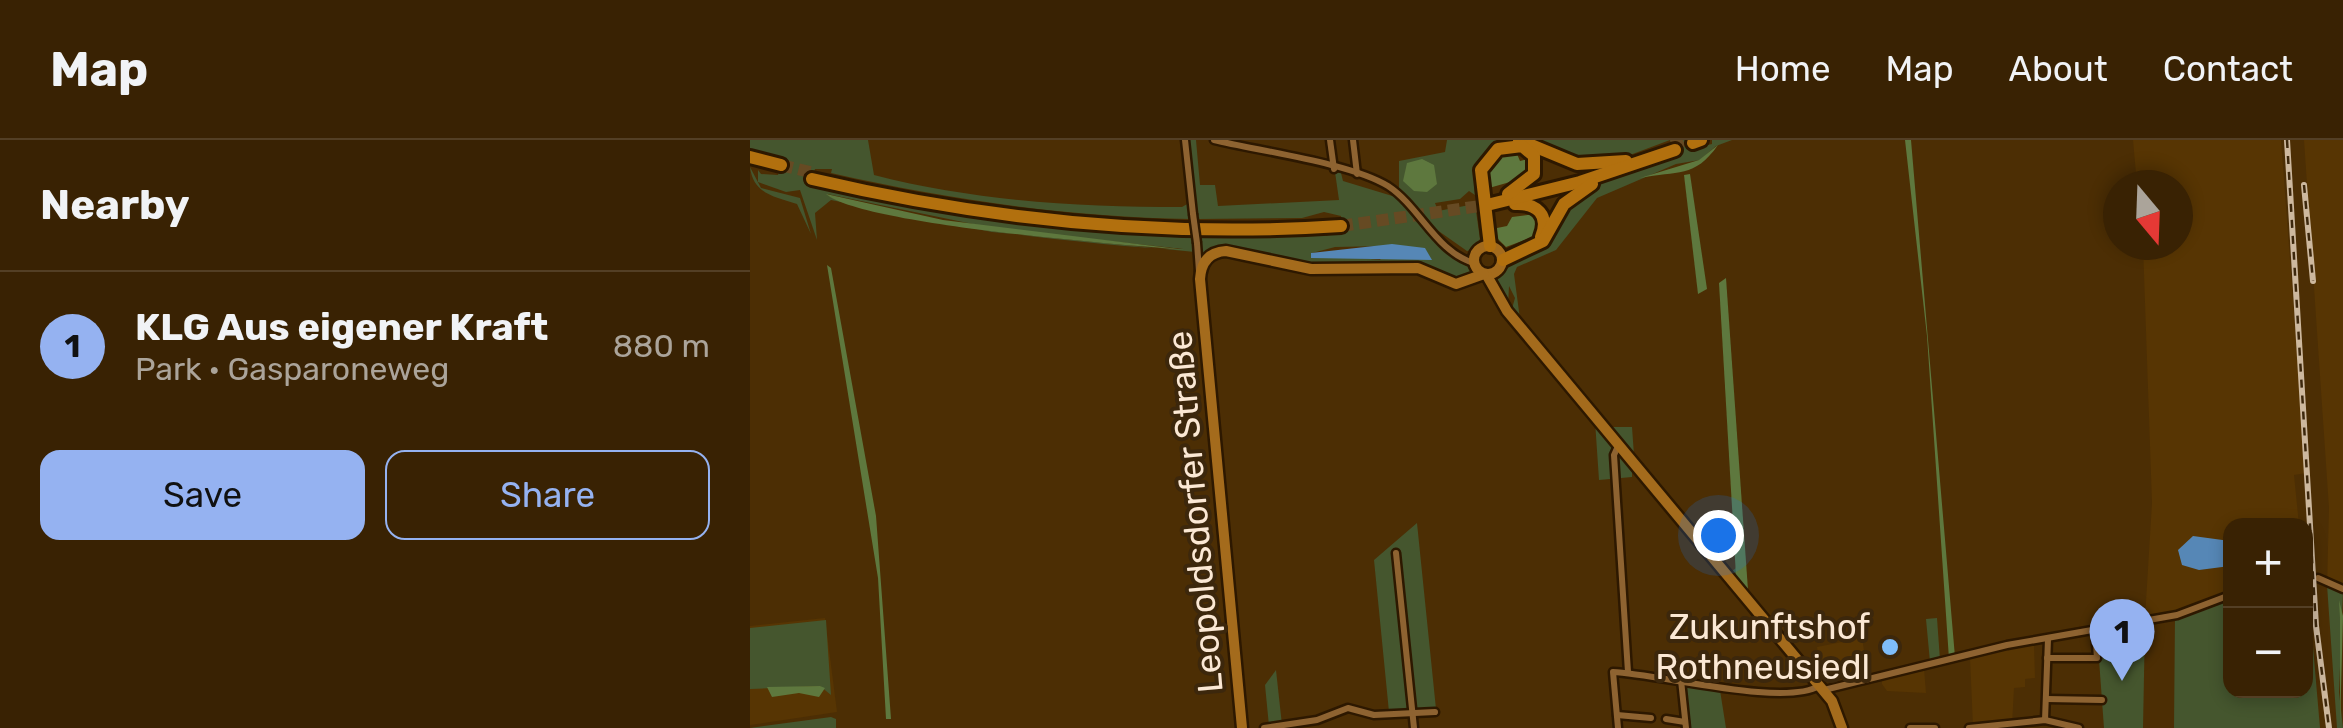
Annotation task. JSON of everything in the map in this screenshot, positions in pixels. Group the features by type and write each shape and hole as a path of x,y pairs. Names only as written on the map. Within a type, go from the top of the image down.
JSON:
{"highway":[{"path":"1486,261 1478,169 1488,152 1515,140 1578,164 1628,164"},
{"path":"1486,261 1481,170 1498,149 1522,146 1534,156 1534,174 1508,194"},
{"path":"1489,202 1674,148"},
{"path":"750,160 780,168"},
{"path":"1489,202 1628,164"},
{"path":"1486,261 1543,242 1570,197 1628,164"},
{"path":"813,176 963,204 1086,219 1223,224 1341,222"},
{"path":"1486,261 1535,242 1543,232 1544,220 1532,205 1489,202"}],"main road":[{"path":"1204,263 1221,251 1311,269 1418,268 1450,283 1466,282 1486,261"},
{"path":"1486,261 1494,292 1822,688 1838,710 1842,728"},
{"name":"Leopoldsdorfer Straße","path":"1204,263 1202,291 1242,728"}],"street":[{"name":"Leopoldsdorfer Straße","path":"1186,140 1196,243 1204,263"},
{"path":"1214,140 1357,174 1398,194 1457,255 1486,261"},
{"path":"1330,140 1334,169"},
{"path":"1354,140 1357,174"},
{"path":"1620,444 1614,455 1626,673"},
{"path":"1396,552 1414,728"},
{"path":"2313,576 2343,588"},
{"path":"1618,728 1613,672 1796,692 2176,615 2223,598"},
{"path":"2047,658 2097,658 2095,630"},
{"path":"2045,720 2048,639"},
{"path":"1666,720 1685,725 1680,680"},
{"path":"2047,699 2102,700"},
{"path":"1264,728 1317,720 1345,708 1374,716"},
{"path":"1360,717 1435,712"},
{"path":"1617,715 1651,718"},
{"path":"1969,728 2045,720 2079,728"},
{"path":"1910,728 1934,728"}],"shaded area":[{"path":"2133,140 2281,140 2306,473 2294,475 2298,518 2223,518 2223,595 2185,610 2145,618 2152,503 2144,260 2193,260 2193,170 2136,170"},
{"path":"2304,140 2343,140 2343,591 2327,585 2329,508"},
{"path":"825,618 837,712 750,725 750,626"},
{"path":"1862,638 1865,657 1847,660 1851,675 1822,681 1817,647"},
{"path":"2034,645 2035,678 2025,679 2025,687 2014,688 2012,725 1973,726 1970,657"},
{"path":"1924,668 1926,693 1887,691 1882,684 1882,677"}],"green space":[{"path":"750,140 868,140 874,175 912,184 988,197 1065,204 1182,207 1189,203 1190,219 1145,218 965,199 831,173 832,169 815,169 811,183 827,191 827,187 944,213 1192,234 1195,252 997,229 827,194 847,203 831,200 815,213 817,240 800,190 786,192 758,182 758,170 761,174 778,175 782,161 767,153 750,152"},
{"path":"1187,140 1196,140 1200,185 1215,185 1218,206 1339,200 1335,172 1341,173 1343,181 1399,198 1448,251 1471,265 1472,273 1457,281 1436,272 1312,267 1199,253 1199,235 1303,236 1325,232 1326,236 1342,230 1341,216 1324,212 1302,218 1197,219","holes":["1335,247 1389,247 1380,260 1312,253"]},
{"path":"1447,140 1506,140 1490,149 1480,161 1475,195 1469,191 1460,199 1435,203 1438,211 1475,204 1480,239 1473,250 1467,251 1430,225 1399,188 1399,161 1445,152"},
{"path":"1531,140 1670,140 1622,158 1585,163"},
{"path":"1670,140 1692,140 1695,148 1712,144 1712,140 1732,140 1716,146 1700,160 1676,164 1597,198 1556,250 1517,267 1514,274 1520,319 1610,427 1632,427 1634,455 1732,571 1736,568 1736,576 1752,596 1747,602 1632,467 1632,477 1599,480 1595,421 1511,312 1515,298 1509,286 1508,306 1496,283 1506,261 1534,245 1574,198 1596,184 1676,155"},
{"path":"1905,140 1911,140 1955,657 1949,659 1927,336"},
{"path":"1718,145 1693,168 1640,178 1699,160"},
{"path":"1517,154 1520,161 1528,159 1530,171 1517,180 1489,188 1487,168 1497,156"},
{"path":"1422,159 1434,165 1437,184 1427,192 1414,191 1403,181 1407,163"},
{"path":"750,167 761,188 800,198 811,234 797,204 760,189"},
{"path":"1690,174 1707,289 1698,294 1684,175"},
{"path":"826,194 943,220 1186,250 940,224 850,205"},
{"path":"1535,214 1535,236 1506,247 1496,237 1497,228 1507,226 1512,217"},
{"path":"827,265 831,268 876,516 891,719 886,719 878,578"},
{"path":"1726,278 1748,590 1736,576 1719,283"},
{"path":"1417,523 1436,709 1415,708 1394,551 1410,709 1389,712 1374,560"},
{"path":"2327,585 2343,591 2339,692 2343,728 2337,728"},
{"path":"2339,600 2343,616 2340,728 2340,618"},
{"path":"2223,601 2223,698 2313,698 2313,647 2320,728 2174,728 2175,616"},
{"path":"1937,618 1940,660 1930,662 1926,619"},
{"path":"826,620 831,695 820,686 750,689 750,628"},
{"path":"2145,623 2143,728 2104,728 2097,632"},
{"path":"1276,670 1282,725 1269,726 1265,685"},
{"path":"1682,683 1719,684 1726,728 1687,728"},
{"path":"767,687 825,688 819,697 799,693 772,697"},
{"path":"836,719 836,728 750,728"}],"water":[{"path":"1392,244 1425,248 1432,260 1311,258 1311,253"},
{"path":"2193,536 2223,540 2223,567 2199,570 2182,565 2178,550"}],"tunnel":[{"path":"1672,145 1685,140"},
{"path":"781,165 814,173"},
{"path":"1341,226 1487,205"}],"railway":[{"path":"2287,140 2316,626 2329,728"},
{"path":"2304,185 2313,281"}],"place":[{"name":"Zukunftshof Rothneusiedl","path":"1890,647"},
{"name":"KLG Aus eigener Kraft","path":"2122,681"}]}
